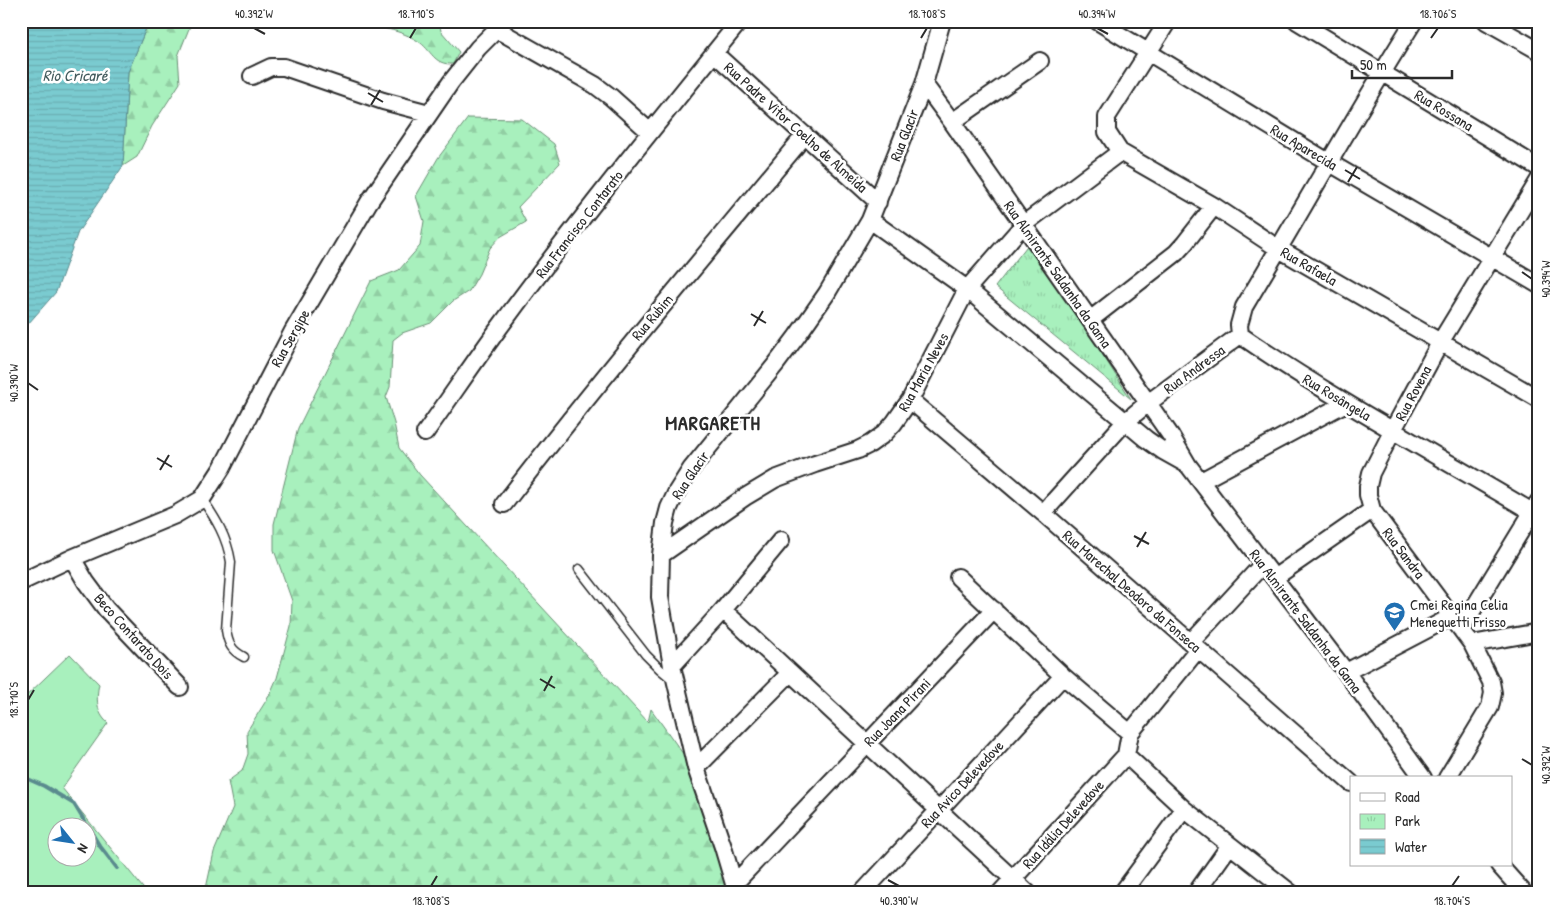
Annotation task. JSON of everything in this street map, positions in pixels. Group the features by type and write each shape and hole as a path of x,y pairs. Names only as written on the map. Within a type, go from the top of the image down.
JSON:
{"street":[{"name":"Rua Francisco Contarato","path":"425,433 500,327 650,132 740,21"},
{"name":"Rua Glacir","path":"733,888 723,847 696,768 674,674 660,597 661,555 665,523 669,508 677,491 691,469 798,336 827,293 870,220 924,84 942,21"},
{"name":"Rua Aparecida","path":"1097,21 1330,163 1539,285"},
{"path":"1150,52 1168,21"},
{"name":"Rua Rossana","path":"1297,21 1539,168"},
{"path":"1240,335 1239,325 1244,307 1414,21"},
{"path":"1486,21 1539,51"},
{"path":"500,25 595,85 650,132"},
{"name":"Rua Sergipe","path":"21,582 72,558 175,515 202,499 222,468 293,331 379,187 462,68 500,25"},
{"name":"Rua Rafaela","path":"1150,52 1108,117 1106,128 1120,152 1214,206 1279,249 1539,399"},
{"name":"Rua Padre Vitor Coelho de Almeida","path":"714,53 878,202"},
{"path":"952,122 1040,61"},
{"path":"252,76 271,67 284,67 383,101 429,113"},
{"name":"Rua Almirante Saldanha da Gama","path":"924,84 1148,402 1188,465 1346,672 1422,776"},
{"name":"Rua Rubim","path":"504,504 632,341 805,135"},
{"name":"Rua Maria Neves","path":"661,555 775,479 858,450 884,434 910,400 967,288 1024,224 1120,152"},
{"name":"Rua Rovena","path":"1372,510 1368,495 1371,473 1441,341 1539,180"},
{"path":"1090,320 1176,253 1214,206"},
{"name":"Rua Almirante Saldanha da Gama","path":"870,220 967,288 1125,422 1157,447 1188,465"},
{"name":"Rua Andressa","path":"1043,514 1125,422 1148,402 1240,335"},
{"name":"Rua Rosângela","path":"1240,335 1346,403 1537,510"},
{"name":"Rua Marechal Deodoro da Fonseca","path":"910,400 1350,782"},
{"path":"1200,481 1346,403"},
{"path":"1274,578 1372,510"},
{"name":"Rua Sandra","path":"1372,510 1472,644 1490,682 1492,701 1486,716 1448,776"},
{"path":"1346,672 1456,623 1537,510"},
{"path":"674,674 723,610 781,540"},
{"name":"Beco Contarato Dois","path":"72,558 86,582 106,609 180,687"},
{"path":"1263,564 1194,645 1130,733 1126,755 1184,809 1291,893"},
{"path":"958,577 1063,676 1130,733"},
{"path":"723,610 1028,893"},
{"name":"Rua Joana Pirani","path":"733,888 866,744 994,610"},
{"path":"1472,644 1539,632"},
{"path":"696,768 790,673"},
{"name":"Rua Avico Delevedove","path":"862,893 1063,676"},
{"name":"Rua Idália Delevedove","path":"1000,893 1126,755"},
{"path":"1122,893 1184,809"},
{"path":"1196,893 1230,845"},
{"path":"1500,866 1524,893"}],"lane":[{"path":"202,499 220,526 229,551 231,562 226,630 228,641 233,650 244,656"},
{"path":"578,569 646,655 660,669 674,674"}],"green space":[{"path":"149,21 192,21 178,56 180,83 152,126 137,157 123,166 128,72"},
{"path":"349,21 439,21 441,31 459,52 453,64 446,64 437,60 423,45 410,36 393,30"},
{"path":"468,118 522,119 554,144 560,163 518,207 526,222 500,237 490,248 479,274 469,291 453,301 431,323 402,333 393,340 390,387 386,397 399,448 420,475 648,722 651,709 686,758 731,864 722,893 205,893 214,852 233,807 228,781 242,771 248,754 247,731 269,696 277,678 291,626 292,601 274,550 274,524 298,428 371,281 399,270 420,246 424,221 416,196 438,158"},
{"path":"1030,242 1131,399 995,287"},
{"path":"70,654 99,684 97,695 99,710 108,723 62,788 85,816 48,816 48,866 98,866 98,832 147,893 21,893 21,701"}],"water":[{"name":"Rio Cricaré","path":"21,21 149,21 128,72 123,166 78,232 56,292 21,332"}],"waterway":[{"path":"21,778 44,786 74,804 99,845 117,868"}],"place":[{"name":"Cmei Regina Celia Meneguetti Frisso","path":"1394,632"}],"district":[{"name":"MARGARETH","path":"713,422"}]}
